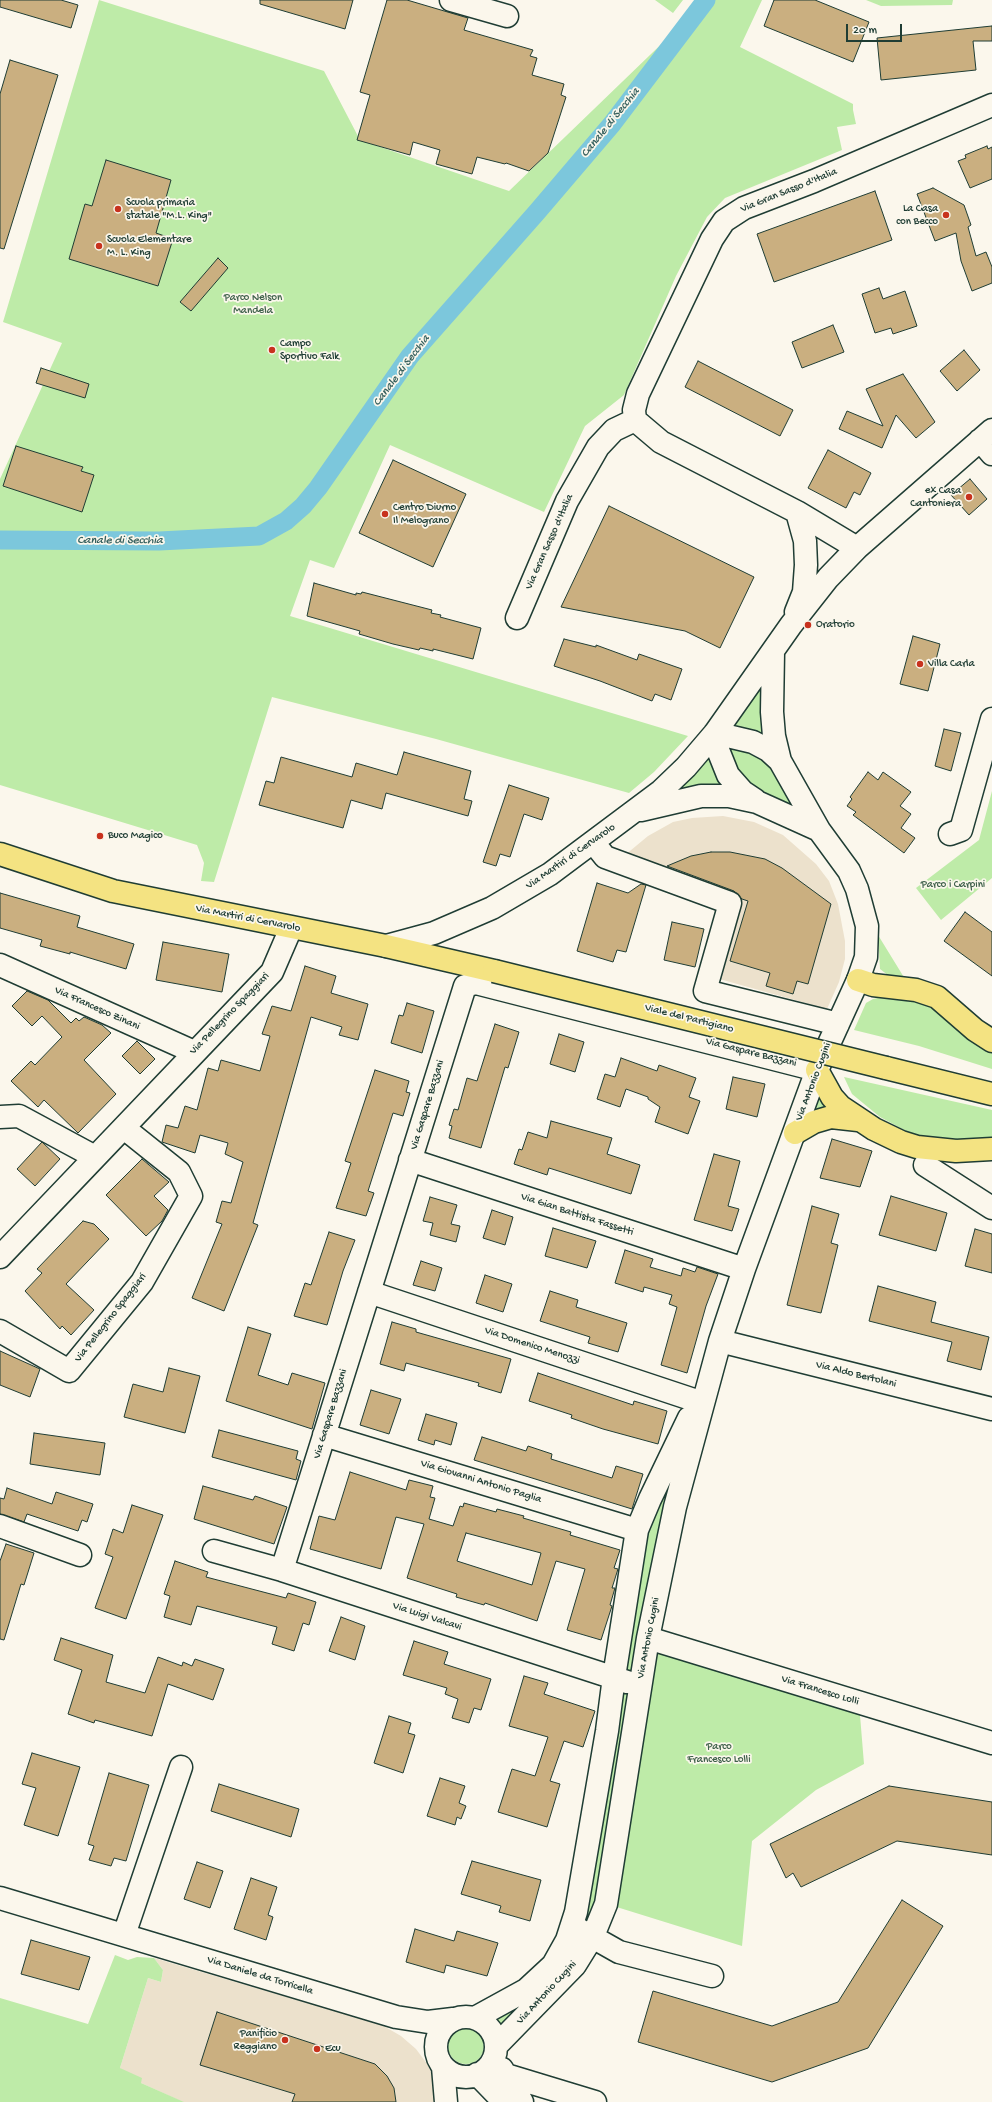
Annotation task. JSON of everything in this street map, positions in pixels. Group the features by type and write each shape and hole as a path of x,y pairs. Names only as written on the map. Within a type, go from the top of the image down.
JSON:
{"main road":[{"name":"Via Martiri di Cervarolo","path":"0,854 113,891 386,946"},
{"name":"Viale del Partigiano","path":"386,946 494,971 992,1094"},
{"path":"858,980 873,985 916,990 937,997 975,1030 992,1041"},
{"path":"817,1070 832,1098 841,1107 862,1121 901,1142 917,1147 956,1151 992,1149"},
{"path":"795,1133 814,1122 831,1117 844,1117 862,1121"}],"street":[{"path":"451,0 507,16"},
{"name":"Via Gran Sasso d'Italia","path":"517,618 567,501 598,447 614,430 635,420 634,410 638,394 712,239 724,221 744,208 814,181 992,105"},
{"path":"635,420 661,442 797,512 857,548"},
{"name":"Via Martiri di Cervarolo","path":"386,946 434,933 492,908 550,874 636,811 686,767 716,733 791,625 828,578 857,548 988,441"},
{"path":"791,625 804,592 806,565 805,541 797,512"},
{"name":"Via Antonio Cugini","path":"458,2102 474,2075 488,2066 495,2051 575,1965 593,1936 606,1904 648,1638 675,1506 720,1341 744,1269 817,1070 858,980 866,957 867,926 857,889 849,871 819,830 780,761 774,736 772,712 773,652"},
{"path":"950,834 961,830 992,719"},
{"name":"Via Antonio Cugini","path":"780,761 768,750 753,742 716,733 718,750 728,774 743,792 757,802 819,830"},
{"name":"Via Antonio Cugini","path":"636,811 701,796 729,796 757,802"},
{"path":"593,842 605,858 730,902 706,990 838,1024"},
{"name":"Via Pellegrino Spaggiari","path":"0,1256 124,1128 194,1052 236,1012 272,972 291,928"},
{"name":"Via Francesco Zinani","path":"0,965 194,1052"},
{"name":"Via Gaspare Bazzani","path":"282,1570 465,986 476,983 817,1070"},
{"path":"0,1117 19,1116 95,1157"},
{"name":"Via Pellegrino Spaggiari","path":"0,1331 69,1371 142,1282 191,1196 179,1172 124,1128"},
{"name":"Via Gian Battista Fassetti","path":"410,1160 744,1269"},
{"path":"925,1164 992,1208"},
{"name":"Via Domenico Menozzi","path":"369,1292 694,1400"},
{"name":"Via Antonio Cugini","path":"453,2019 461,2017 475,2018 526,1990 553,1965 567,1940 572,1925 607,1731 637,1530 650,1499 689,1419 694,1400 720,1341"},
{"name":"Via Aldo Bertolani","path":"720,1341 992,1409"},
{"name":"Via Giovanni Antonio Paglia","path":"324,1434 637,1530"},
{"path":"0,1526 80,1555"},
{"name":"Via Luigi Valcavi","path":"214,1551 282,1570 640,1686"},
{"name":"Via Francesco Lolli","path":"648,1638 992,1743"},
{"path":"124,1935 181,1767"},
{"name":"Via Daniele da Torricella","path":"0,1898 396,2017 428,2022 453,2019"},
{"path":"572,1925 619,1952 712,1976"},
{"name":"Via Daniele da Torricella","path":"396,2017 421,2034 439,2057"},
{"path":"475,2018 490,2029 495,2051 506,2075 522,2102"},
{"path":"446,2102 439,2057 440,2031 445,2024 453,2019"},
{"path":"439,2057 451,2073 460,2076 474,2075 504,2102"},
{"path":"506,2075 595,2102"}],"shaded area":[{"path":"723,816 754,822 783,835 816,864 829,881 838,904 845,941 845,959 839,982 827,1009 705,975 723,904 607,870 648,836 673,822 692,818"},
{"path":"154,1958 382,2025 401,2036 416,2049 428,2065 437,2087 439,2102 183,2102 141,2083 120,2068 148,1978 161,1982 163,1970"}],"green space":[{"name":"Parco Nelson Mandela","path":"99,0 324,71 360,140 509,191 707,0 762,0 740,47 853,104 856,124 837,127 842,150 725,198 707,217 676,276 624,395 585,426 544,512 390,445 334,568 310,560 290,616 688,736 654,772 629,793 436,739 272,697 214,882 201,881 204,863 197,845 0,785 0,479 62,343 3,322"},
{"path":"655,0 683,0 673,13"},
{"path":"866,0 953,0 952,5 881,6"},
{"path":"765,680 769,742 730,730"},
{"path":"731,742 768,758 785,787 794,811 743,783 726,747"},
{"path":"713,752 728,789 676,792 700,767"},
{"name":"Parco i Carpini","path":"992,791 992,878 941,920 916,888 979,840"},
{"path":"878,935 905,979 889,976 880,969"},
{"path":"892,995 919,998 992,1048 992,1069 919,1046 854,1030 866,1003 873,999"},
{"path":"844,1077 992,1110 992,1142 924,1139 880,1117 852,1094"},
{"path":"817,1090 828,1107 807,1120"},
{"name":"Parco Francesco Lolli","path":"689,1419 648,1638 859,1703 864,1764 816,1790 752,1841 742,1946 607,1904 494,2037 490,2029 483,2022 567,1939 637,1530"},
{"path":"115,1955 128,1960 137,1957 154,1958 163,1970 161,1982 148,1978 120,2068 142,2078 141,2083 184,2102 0,2102 0,1998 88,2024"},
{"path":"470,2028 479,2033 483,2039 483,2053 479,2059 470,2064 462,2064 453,2059 449,2053 448,2042 453,2033 459,2029"}],"building":[{"path":"0,0 61,0 78,5 71,28 0,7"},
{"path":"260,0 353,0 345,29 260,4"},
{"path":"387,0 407,0 468,18 464,30 533,50 530,56 537,58 532,75 564,84 561,95 566,97 548,153 529,171 506,163 477,157 472,174 436,164 440,150 413,142 410,155 357,140 370,95 360,92"},
{"path":"774,0 815,0 869,22 853,62 764,26"},
{"path":"992,26 992,41 973,41 976,70 881,80 877,38"},
{"path":"10,60 58,75 4,249 0,248 0,94"},
{"path":"987,146 988,149 992,147 992,179 970,188 958,161 966,158 965,155"},
{"path":"106,160 171,180 156,233 173,239 158,286 69,259 85,204 92,206"},
{"name":"La Casa con Becco","path":"933,188 964,205 971,225 968,227 976,256 986,252 992,267 992,283 972,291 961,261 956,233 935,241 917,194"},
{"path":"875,191 892,240 774,282 757,234"},
{"path":"218,258 228,268 191,311 180,302"},
{"path":"879,288 883,299 905,291 917,326 893,334 891,328 875,333 862,294"},
{"path":"833,325 844,352 802,368 792,342"},
{"path":"964,350 980,370 957,391 940,371"},
{"path":"698,361 793,410 780,436 685,387"},
{"path":"41,368 89,384 85,398 36,383"},
{"path":"903,374 935,422 916,438 896,415 882,448 839,429 847,411 883,426 866,389"},
{"path":"16,446 83,467 81,471 94,475 82,512 3,486"},
{"path":"828,450 871,473 860,495 854,492 846,508 808,488"},
{"name":"Centro Diurno Il Melograno","path":"393,460 466,494 433,567 359,533"},
{"name":"ex Casa Cantoniera","path":"970,479 987,499 969,515 951,495"},
{"path":"609,506 754,577 720,648 685,631 561,607"},
{"path":"314,583 356,595 356,593 361,594 362,592 432,610 431,613 441,615 440,617 481,628 473,659 433,649 433,651 420,648 419,650 393,644 359,634 360,631 307,616"},
{"name":"Villa Carla","path":"913,636 940,644 928,691 900,684"},
{"path":"564,639 596,647 596,645 637,660 639,654 682,669 671,700 655,694 652,701 600,681 554,666"},
{"path":"944,729 961,733 951,771 935,766"},
{"path":"404,752 471,771 464,799 472,801 468,816 386,793 382,809 351,800 343,828 259,805 266,781 274,783 281,757 352,777 356,763 397,775"},
{"path":"868,772 878,780 883,772 911,792 900,806 911,814 901,828 915,838 904,853 853,815 856,812 847,806 852,799 850,797"},
{"path":"509,785 549,798 542,820 524,814 510,857 500,854 496,866 483,862"},
{"path":"711,852 730,852 765,859 782,868 831,904 808,984 797,981 793,994 766,986 770,973 730,961 748,901 742,899 734,891 667,866 691,856"},
{"path":"597,883 628,893 641,884 646,885 626,952 617,950 613,962 577,951"},
{"path":"0,893 80,916 77,927 134,944 126,969 70,952 70,954 40,946 42,940 0,928"},
{"path":"965,912 992,932 992,976 944,941"},
{"path":"672,922 704,929 695,967 664,960"},
{"path":"163,942 229,954 222,992 156,980"},
{"path":"305,966 336,976 331,993 368,1004 358,1040 339,1035 342,1027 311,1017 253,1223 258,1225 224,1311 192,1298 222,1224 216,1222 222,1201 231,1203 243,1162 225,1154 228,1143 200,1135 195,1153 162,1142 166,1125 178,1128 185,1106 197,1110 208,1068 218,1071 221,1060 260,1071 270,1036 262,1034 272,1006 291,1011"},
{"path":"27,991 48,1000 71,1023 76,1018 79,1021 84,1017 102,1025 111,1033 84,1060 116,1094 78,1133 44,1100 38,1107 11,1081 31,1061 35,1065 62,1037 42,1016 32,1026 12,1006"},
{"path":"407,1003 434,1011 422,1053 391,1043 399,1015 403,1016"},
{"path":"495,1024 519,1032 508,1068 505,1067 481,1148 449,1138 452,1126 449,1125 454,1109 458,1110 467,1078 477,1081"},
{"path":"559,1034 584,1042 575,1072 550,1064"},
{"path":"137,1041 155,1059 140,1074 122,1056"},
{"path":"621,1058 657,1071 659,1065 696,1078 689,1097 700,1101 688,1134 655,1122 660,1107 648,1099 648,1097 626,1089 620,1107 597,1099 605,1074 615,1077"},
{"path":"375,1070 409,1081 406,1092 410,1093 403,1116 393,1113 368,1191 374,1193 366,1216 336,1208 351,1163 345,1161"},
{"path":"733,1077 765,1084 757,1117 726,1109"},
{"path":"551,1121 612,1138 607,1154 640,1165 631,1194 549,1168 547,1175 514,1164 519,1149 522,1150 528,1132 547,1138"},
{"path":"832,1139 872,1151 860,1187 820,1178"},
{"path":"42,1142 60,1159 35,1186 17,1169"},
{"path":"714,1154 740,1161 728,1206 739,1209 732,1231 694,1220"},
{"path":"142,1159 169,1182 154,1196 168,1210 162,1221 146,1236 106,1195"},
{"path":"891,1196 947,1213 936,1251 879,1235"},
{"path":"430,1197 457,1205 451,1224 460,1226 456,1242 430,1235 433,1223 423,1221"},
{"path":"812,1206 839,1214 831,1243 838,1245 821,1313 787,1305"},
{"path":"492,1210 513,1217 505,1245 483,1238"},
{"path":"83,1221 94,1224 109,1239 66,1284 94,1310 71,1335 62,1326 60,1329 25,1291 42,1273 37,1269"},
{"path":"553,1228 596,1241 587,1268 545,1256"},
{"path":"975,1229 992,1234 992,1273 965,1266"},
{"path":"329,1232 355,1240 343,1271 327,1325 294,1316 305,1283 311,1285"},
{"path":"625,1250 653,1259 650,1267 681,1276 683,1268 695,1272 697,1267 718,1274 706,1306 687,1373 661,1365 677,1307 669,1304 672,1295 644,1287 643,1292 615,1283"},
{"path":"421,1261 442,1268 435,1291 413,1285"},
{"path":"485,1275 512,1284 503,1312 476,1303"},
{"path":"878,1286 936,1302 931,1322 989,1337 981,1370 947,1361 952,1342 869,1321"},
{"path":"550,1291 578,1300 576,1307 627,1323 618,1352 588,1343 590,1337 540,1321"},
{"path":"392,1322 416,1329 416,1332 511,1359 501,1393 478,1386 479,1383 406,1363 404,1371 380,1364"},
{"path":"248,1327 271,1334 258,1375 288,1385 292,1373 325,1383 312,1429 226,1401"},
{"path":"0,1351 40,1369 30,1397 0,1385"},
{"path":"169,1368 200,1376 185,1433 124,1417 133,1384 163,1392"},
{"path":"538,1373 633,1405 634,1401 667,1411 658,1444 603,1429 571,1418 572,1415 529,1401"},
{"path":"371,1390 401,1399 389,1434 360,1425"},
{"path":"426,1414 457,1423 451,1445 435,1440 434,1445 418,1440"},
{"path":"219,1430 298,1451 296,1459 301,1461 296,1480 212,1457"},
{"path":"34,1433 105,1443 100,1475 30,1464"},
{"path":"482,1437 526,1451 528,1446 552,1454 551,1459 612,1478 616,1466 643,1474 632,1509 474,1460"},
{"path":"350,1472 406,1490 409,1480 433,1486 430,1497 435,1498 429,1519 453,1526 460,1506 463,1507 464,1503 496,1512 497,1509 524,1516 523,1518 571,1532 570,1535 620,1550 614,1568 618,1569 612,1588 615,1588 610,1605 612,1606 601,1640 567,1630 585,1569 556,1561 537,1621 485,1603 484,1605 456,1597 457,1594 407,1578 424,1524 396,1517 381,1569 310,1549 319,1516 335,1520","holes":["466,1533 541,1553 532,1585 457,1561"]},
{"path":"203,1486 253,1500 255,1496 287,1507 274,1544 194,1519"},
{"path":"7,1488 52,1504 56,1492 93,1504 87,1522 82,1520 78,1531 27,1514 24,1522 0,1514 0,1498 4,1499"},
{"path":"132,1505 163,1515 126,1619 95,1608 113,1557 105,1554 113,1529 123,1533"},
{"path":"6,1544 34,1553 24,1585 21,1584 4,1640 0,1639 0,1561"},
{"path":"175,1561 208,1572 206,1577 286,1598 288,1593 316,1602 309,1625 303,1623 294,1651 272,1644 277,1627 197,1606 191,1625 164,1617 170,1596 164,1594"},
{"path":"341,1617 365,1626 355,1660 329,1651"},
{"path":"61,1638 113,1655 106,1682 145,1693 158,1657 182,1666 183,1662 192,1666 195,1659 224,1669 213,1700 168,1684 152,1736 95,1720 94,1723 68,1714 82,1670 54,1660"},
{"path":"414,1641 448,1652 444,1664 491,1679 481,1710 474,1708 469,1723 452,1718 458,1699 445,1694 447,1688 403,1675"},
{"path":"524,1676 548,1683 544,1694 595,1711 583,1747 564,1741 550,1781 560,1784 547,1827 498,1812 512,1769 535,1776 548,1737 509,1726"},
{"path":"389,1716 411,1723 408,1733 415,1735 403,1773 374,1763"},
{"path":"32,1753 80,1767 58,1836 24,1825 36,1788 22,1784"},
{"path":"109,1773 149,1785 126,1861 114,1858 111,1866 89,1860 94,1846 88,1844"},
{"path":"440,1778 465,1786 459,1803 466,1806 461,1819 457,1817 455,1825 427,1816"},
{"path":"219,1784 299,1809 291,1837 211,1811"},
{"path":"889,1786 992,1802 992,1855 897,1841 801,1887 793,1873 786,1878 770,1844"},
{"path":"472,1861 541,1880 530,1921 499,1912 501,1906 461,1894"},
{"path":"197,1862 223,1871 210,1908 184,1899"},
{"path":"251,1878 277,1887 268,1915 273,1917 266,1940 234,1929"},
{"path":"902,1900 943,1926 868,2048 772,2082 638,2042 653,1991 772,2026 838,2002"},
{"path":"415,1929 454,1941 457,1931 498,1943 487,1976 446,1965 444,1973 406,1962"},
{"path":"31,1940 90,1957 79,1990 21,1974"},
{"path":"217,2012 375,2064 387,2076 394,2088 396,2102 292,2102 295,2094 200,2065"}],"waterway":[{"name":"Canale di Secchia","path":"0,540 159,541 259,536 286,521 303,506 318,488 410,356 537,212 612,124 706,0"}],"place":[{"name":"Scuola primaria statale \"M.L. King\"","path":"118,209"},
{"name":"La Casa con Becco","path":"946,215"},
{"name":"Scuola Elementare M. L. King","path":"99,246"},
{"name":"Campo Sportivo Falk","path":"272,350"},
{"name":"ex Casa Cantoniera","path":"969,497"},
{"name":"Centro Diurno Il Melograno","path":"385,514"},
{"name":"Oratorio","path":"808,625"},
{"name":"Villa Carla","path":"920,664"},
{"name":"Buco Magico","path":"100,836"},
{"name":"Panificio Reggiano","path":"285,2040"},
{"name":"Ecu","path":"317,2049"}]}
